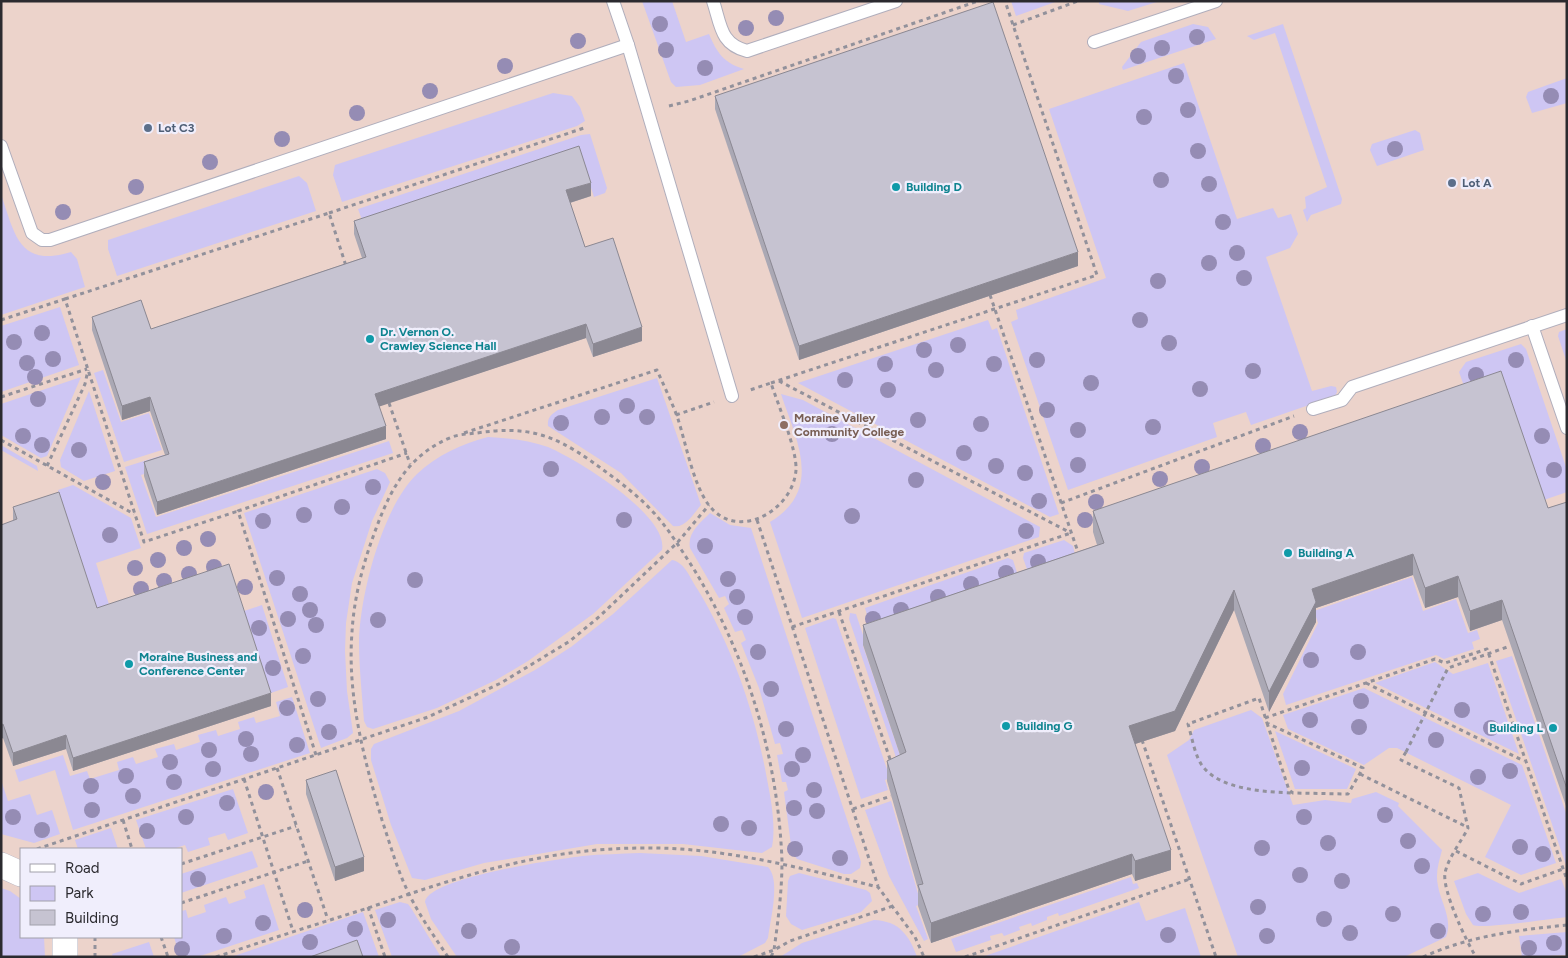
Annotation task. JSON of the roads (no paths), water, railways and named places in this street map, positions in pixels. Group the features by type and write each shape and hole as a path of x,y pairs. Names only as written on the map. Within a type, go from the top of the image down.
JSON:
{"street":[{"path":"1,865 20,874"},
{"path":"64,938 65,957"}],"lane":[{"path":"613,1 628,45 732,396"},
{"path":"713,1 726,42 735,48 747,51 896,1"},
{"path":"1094,42 1216,1"},
{"path":"1,146 32,233 42,240 50,240 628,45"},
{"path":"1313,409 1342,400 1352,387 1567,315"},
{"path":"1532,326 1567,428"}],"place":[{"name":"Lot C3","path":"148,128"},
{"name":"Lot A","path":"1452,183"},
{"name":"Building D","path":"896,187"},
{"name":"Dr. Vernon O. Crawley Science Hall","path":"370,339"},
{"name":"Moraine Valley Community College","path":"784,425"},
{"name":"Building A","path":"1288,553"},
{"name":"Moraine Business and Conference Center","path":"129,664"},
{"name":"Building G","path":"1006,726"},
{"name":"Building L","path":"1553,728"}]}
